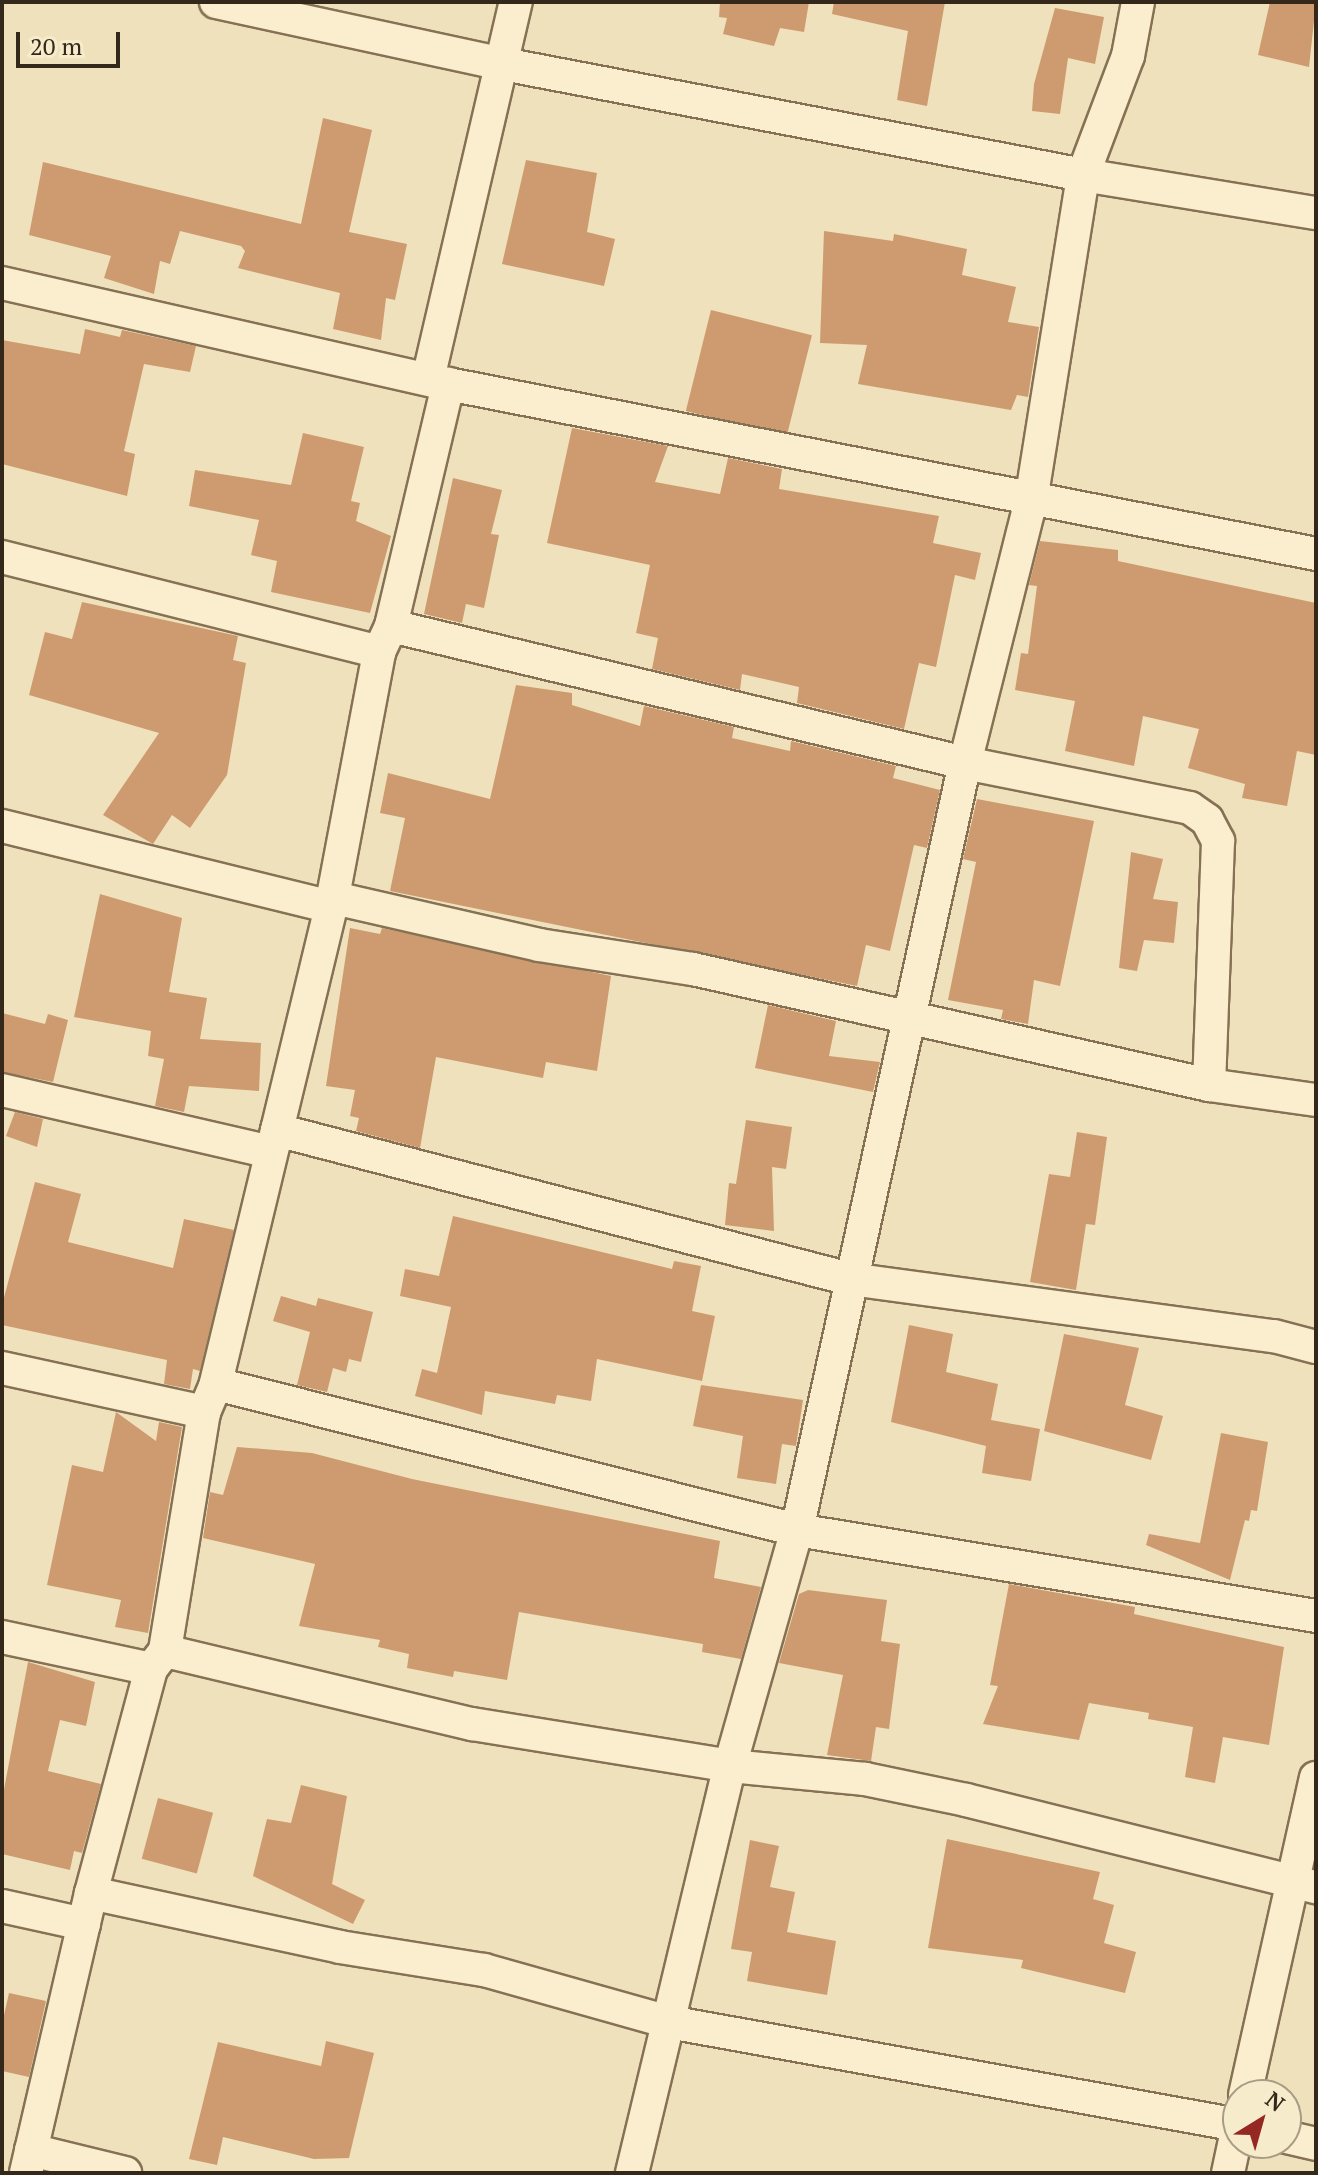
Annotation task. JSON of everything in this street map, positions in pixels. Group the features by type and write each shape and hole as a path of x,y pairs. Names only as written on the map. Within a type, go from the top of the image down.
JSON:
{"street":[{"path":"216,2 503,64 1083,175 1316,213"},
{"path":"125,2173 28,2162 87,1909 158,1660 210,1398 332,902 516,2"},
{"path":"632,2173 730,1766 797,1530 965,763 1031,501 1083,175 1128,56 1138,2"},
{"path":"2,283 438,382 1031,501 1316,554"},
{"path":"2,557 965,763 1168,800 1207,820 1218,841 1209,1085"},
{"path":"2,826 332,902 539,945 693,969 1209,1085 1316,1100"},
{"path":"2,1090 274,1141 850,1279 1274,1336 1316,1347"},
{"path":"2,1368 210,1398 797,1530 1316,1616"},
{"path":"2,1637 158,1660 472,1724 730,1766 865,1779 966,1800 1304,1884"},
{"path":"1249,2079 1304,1884 1316,1778"},
{"path":"2,1906 87,1909 484,1970 669,2022 1222,2123"}],"building":[{"path":"720,2 809,2 804,32 780,28 774,46 723,34 727,18 719,17"},
{"path":"834,2 945,2 927,106 897,100 908,31 832,14"},
{"path":"1270,2 1316,2 1309,67 1258,55"},
{"path":"1055,8 1104,17 1095,64 1068,58 1060,114 1032,111 1034,84"},
{"path":"323,118 372,130 349,232 407,244 395,300 386,298 381,340 333,329 340,293 238,268 245,251 241,246 180,231 170,264 160,261 154,294 104,278 111,256 29,235 43,162 301,224"},
{"path":"526,160 597,173 587,232 615,239 604,286 502,264"},
{"path":"824,231 893,241 894,234 967,249 962,275 1016,287 1008,322 1039,327 1028,397 1017,395 1011,410 858,384 867,345 820,343"},
{"path":"711,310 812,335 787,436 686,411"},
{"path":"85,329 120,337 122,330 196,346 190,372 144,364 124,451 135,454 127,496 2,464 2,340 80,354"},
{"path":"572,428 668,446 655,482 720,494 728,458 782,469 779,489 939,516 933,543 981,553 975,580 955,575 936,667 919,663 904,729 797,703 799,687 742,674 740,690 652,669 658,638 636,633 650,565 547,543"},
{"path":"303,433 364,447 351,501 360,503 356,521 391,536 370,613 271,592 277,561 251,555 259,520 189,506 195,470 291,485"},
{"path":"453,478 502,490 491,534 499,535 484,608 466,604 462,623 424,614"},
{"path":"1040,541 1118,550 1118,561 1316,603 1316,755 1297,751 1287,806 1242,798 1245,784 1188,768 1199,729 1143,716 1134,766 1065,751 1075,701 1015,690 1021,653 1028,654 1037,586 1029,585"},
{"path":"82,602 238,636 233,660 246,663 227,775 190,828 172,815 153,844 103,815 159,733 29,695 45,632 72,639"},
{"path":"516,685 572,693 572,705 640,726 644,706 734,727 732,738 790,751 791,741 896,766 893,778 940,790 927,848 914,845 890,951 866,945 857,986 390,891 405,818 380,813 388,773 490,799"},
{"path":"977,799 1094,821 1060,986 1034,980 1028,1024 1001,1019 1003,1010 948,1000 976,862 963,859"},
{"path":"1131,852 1163,859 1153,899 1178,902 1174,943 1144,940 1137,971 1119,968"},
{"path":"100,894 182,918 169,992 207,998 200,1039 261,1043 259,1091 189,1086 184,1112 155,1106 164,1059 148,1056 151,1031 74,1017"},
{"path":"350,928 380,934 382,928 611,976 597,1071 546,1062 543,1078 436,1057 420,1148 356,1131 359,1118 350,1116 355,1090 326,1086"},
{"path":"768,1005 836,1021 829,1056 880,1062 873,1092 755,1068"},
{"path":"2,1013 45,1024 48,1014 68,1020 53,1082 2,1072"},
{"path":"15,1112 43,1119 37,1147 6,1136"},
{"path":"746,1120 792,1127 786,1169 772,1167 774,1231 725,1225 729,1183 736,1184"},
{"path":"1077,1132 1107,1137 1095,1225 1086,1224 1076,1290 1030,1282 1049,1174 1070,1177"},
{"path":"35,1182 81,1194 68,1242 173,1268 184,1219 234,1230 200,1371 193,1369 190,1389 164,1384 167,1360 2,1325 2,1305"},
{"path":"453,1216 672,1269 674,1261 701,1266 692,1311 715,1316 702,1381 597,1359 591,1401 557,1395 555,1404 485,1391 482,1415 415,1396 422,1369 437,1373 451,1307 400,1296 405,1269 439,1276"},
{"path":"281,1296 316,1306 318,1298 373,1312 361,1362 349,1359 346,1372 333,1368 327,1392 297,1385 310,1332 273,1321"},
{"path":"909,1325 953,1334 946,1372 998,1384 991,1420 1040,1429 1031,1481 982,1473 986,1446 891,1422"},
{"path":"1064,1334 1139,1348 1125,1405 1163,1416 1151,1460 1044,1431"},
{"path":"701,1385 803,1400 796,1446 782,1444 776,1484 737,1478 743,1436 693,1426"},
{"path":"116,1412 156,1441 159,1422 182,1427 148,1633 115,1627 121,1600 47,1585 72,1465 103,1472"},
{"path":"1221,1433 1268,1442 1257,1511 1251,1510 1249,1521 1245,1520 1230,1580 1146,1545 1149,1534 1200,1543"},
{"path":"237,1447 312,1453 412,1479 720,1541 714,1578 761,1587 741,1659 702,1652 703,1644 519,1612 507,1680 454,1671 453,1677 407,1668 409,1654 378,1647 380,1640 299,1626 315,1564 203,1538 210,1492 223,1495"},
{"path":"1009,1584 1135,1607 1134,1614 1284,1647 1269,1745 1223,1737 1215,1783 1185,1777 1193,1727 1148,1719 1149,1713 1089,1703 1079,1740 983,1724 998,1686 990,1685"},
{"path":"808,1590 887,1600 881,1641 900,1644 889,1729 876,1727 871,1761 827,1755 843,1675 779,1663 799,1594"},
{"path":"28,1662 95,1682 86,1726 60,1720 48,1771 101,1784 82,1853 74,1851 70,1870 2,1854 2,1800"},
{"path":"301,1785 347,1796 332,1884 365,1900 353,1924 253,1876 267,1819 291,1823"},
{"path":"158,1798 213,1813 197,1874 142,1859"},
{"path":"947,1839 1100,1872 1093,1899 1114,1905 1104,1943 1136,1952 1125,1993 1021,1968 1023,1960 928,1948"},
{"path":"750,1840 779,1846 770,1887 795,1892 787,1932 836,1941 827,1995 747,1981 752,1952 731,1949"},
{"path":"9,1993 46,2001 29,2077 2,2071 2,2024"},
{"path":"326,2041 374,2053 349,2158 314,2159 223,2137 217,2165 189,2159 218,2042 321,2066"}]}
